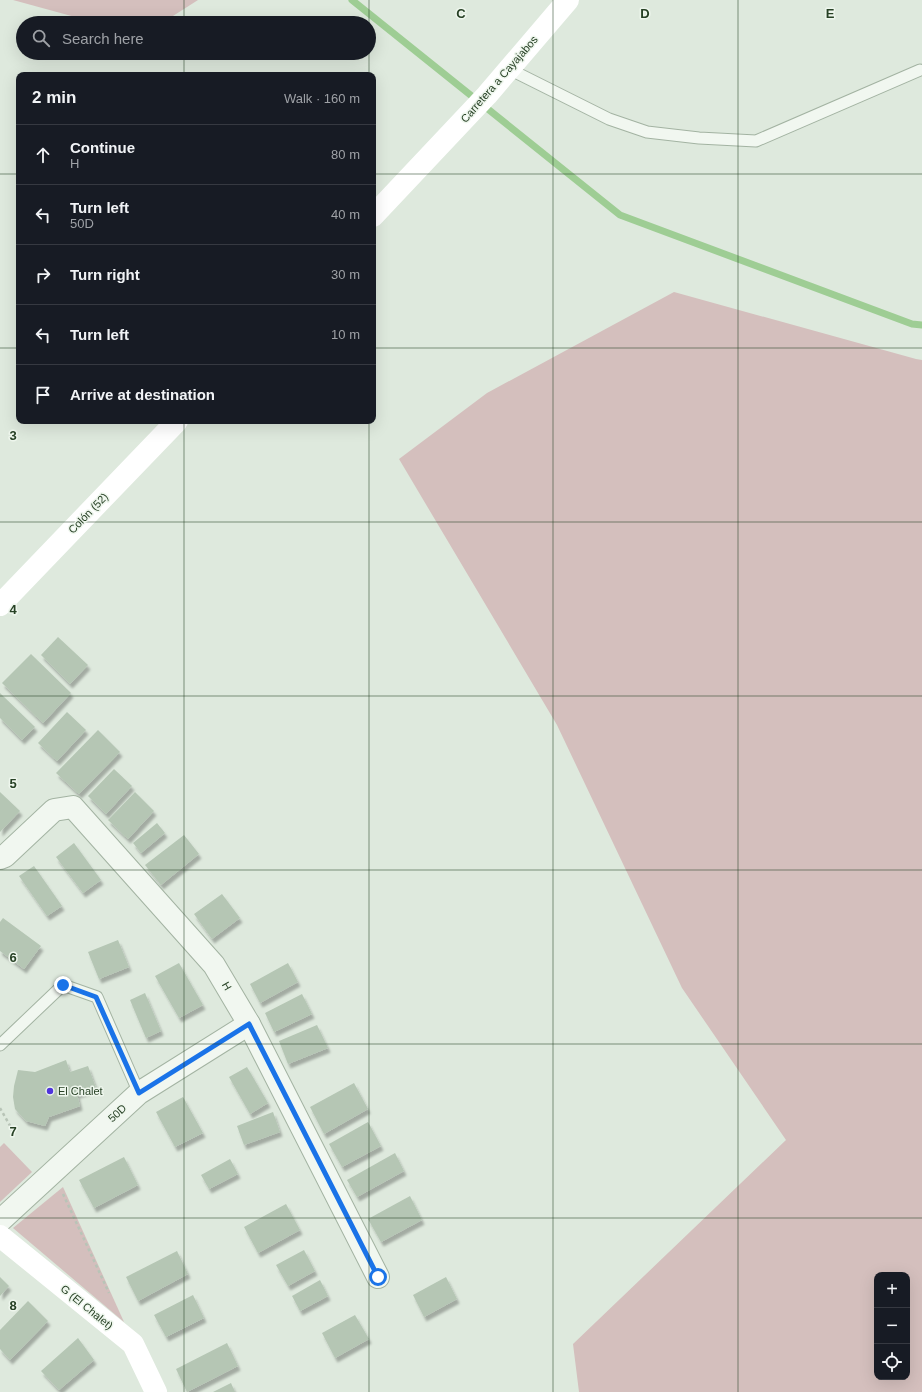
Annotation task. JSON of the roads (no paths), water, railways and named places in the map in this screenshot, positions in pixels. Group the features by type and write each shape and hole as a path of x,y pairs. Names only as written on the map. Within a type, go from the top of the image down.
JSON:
{"main road":[{"name":"Carretera a Cayajabos","path":"376,213 487,95 568,0"},
{"name":"Colón (52)","path":"0,605 174,424"},
{"name":"G (El Chalet)","path":"0,1236 133,1344 156,1392"}],"street":[{"name":"H","path":"0,858 5,856 54,810 73,807 214,965 249,1024 378,1277"},
{"name":"50D","path":"0,1221 139,1093 249,1024"}],"lane":[{"path":"509,69 609,119 647,132 699,138 756,141 920,70"},
{"path":"0,1045 63,985 96,997 139,1093"}],"waterway":[{"path":"352,0 372,16"},
{"path":"376,19 620,215 912,324 922,325"}],"place":[{"name":"El Chalet","path":"50,1091"}]}
